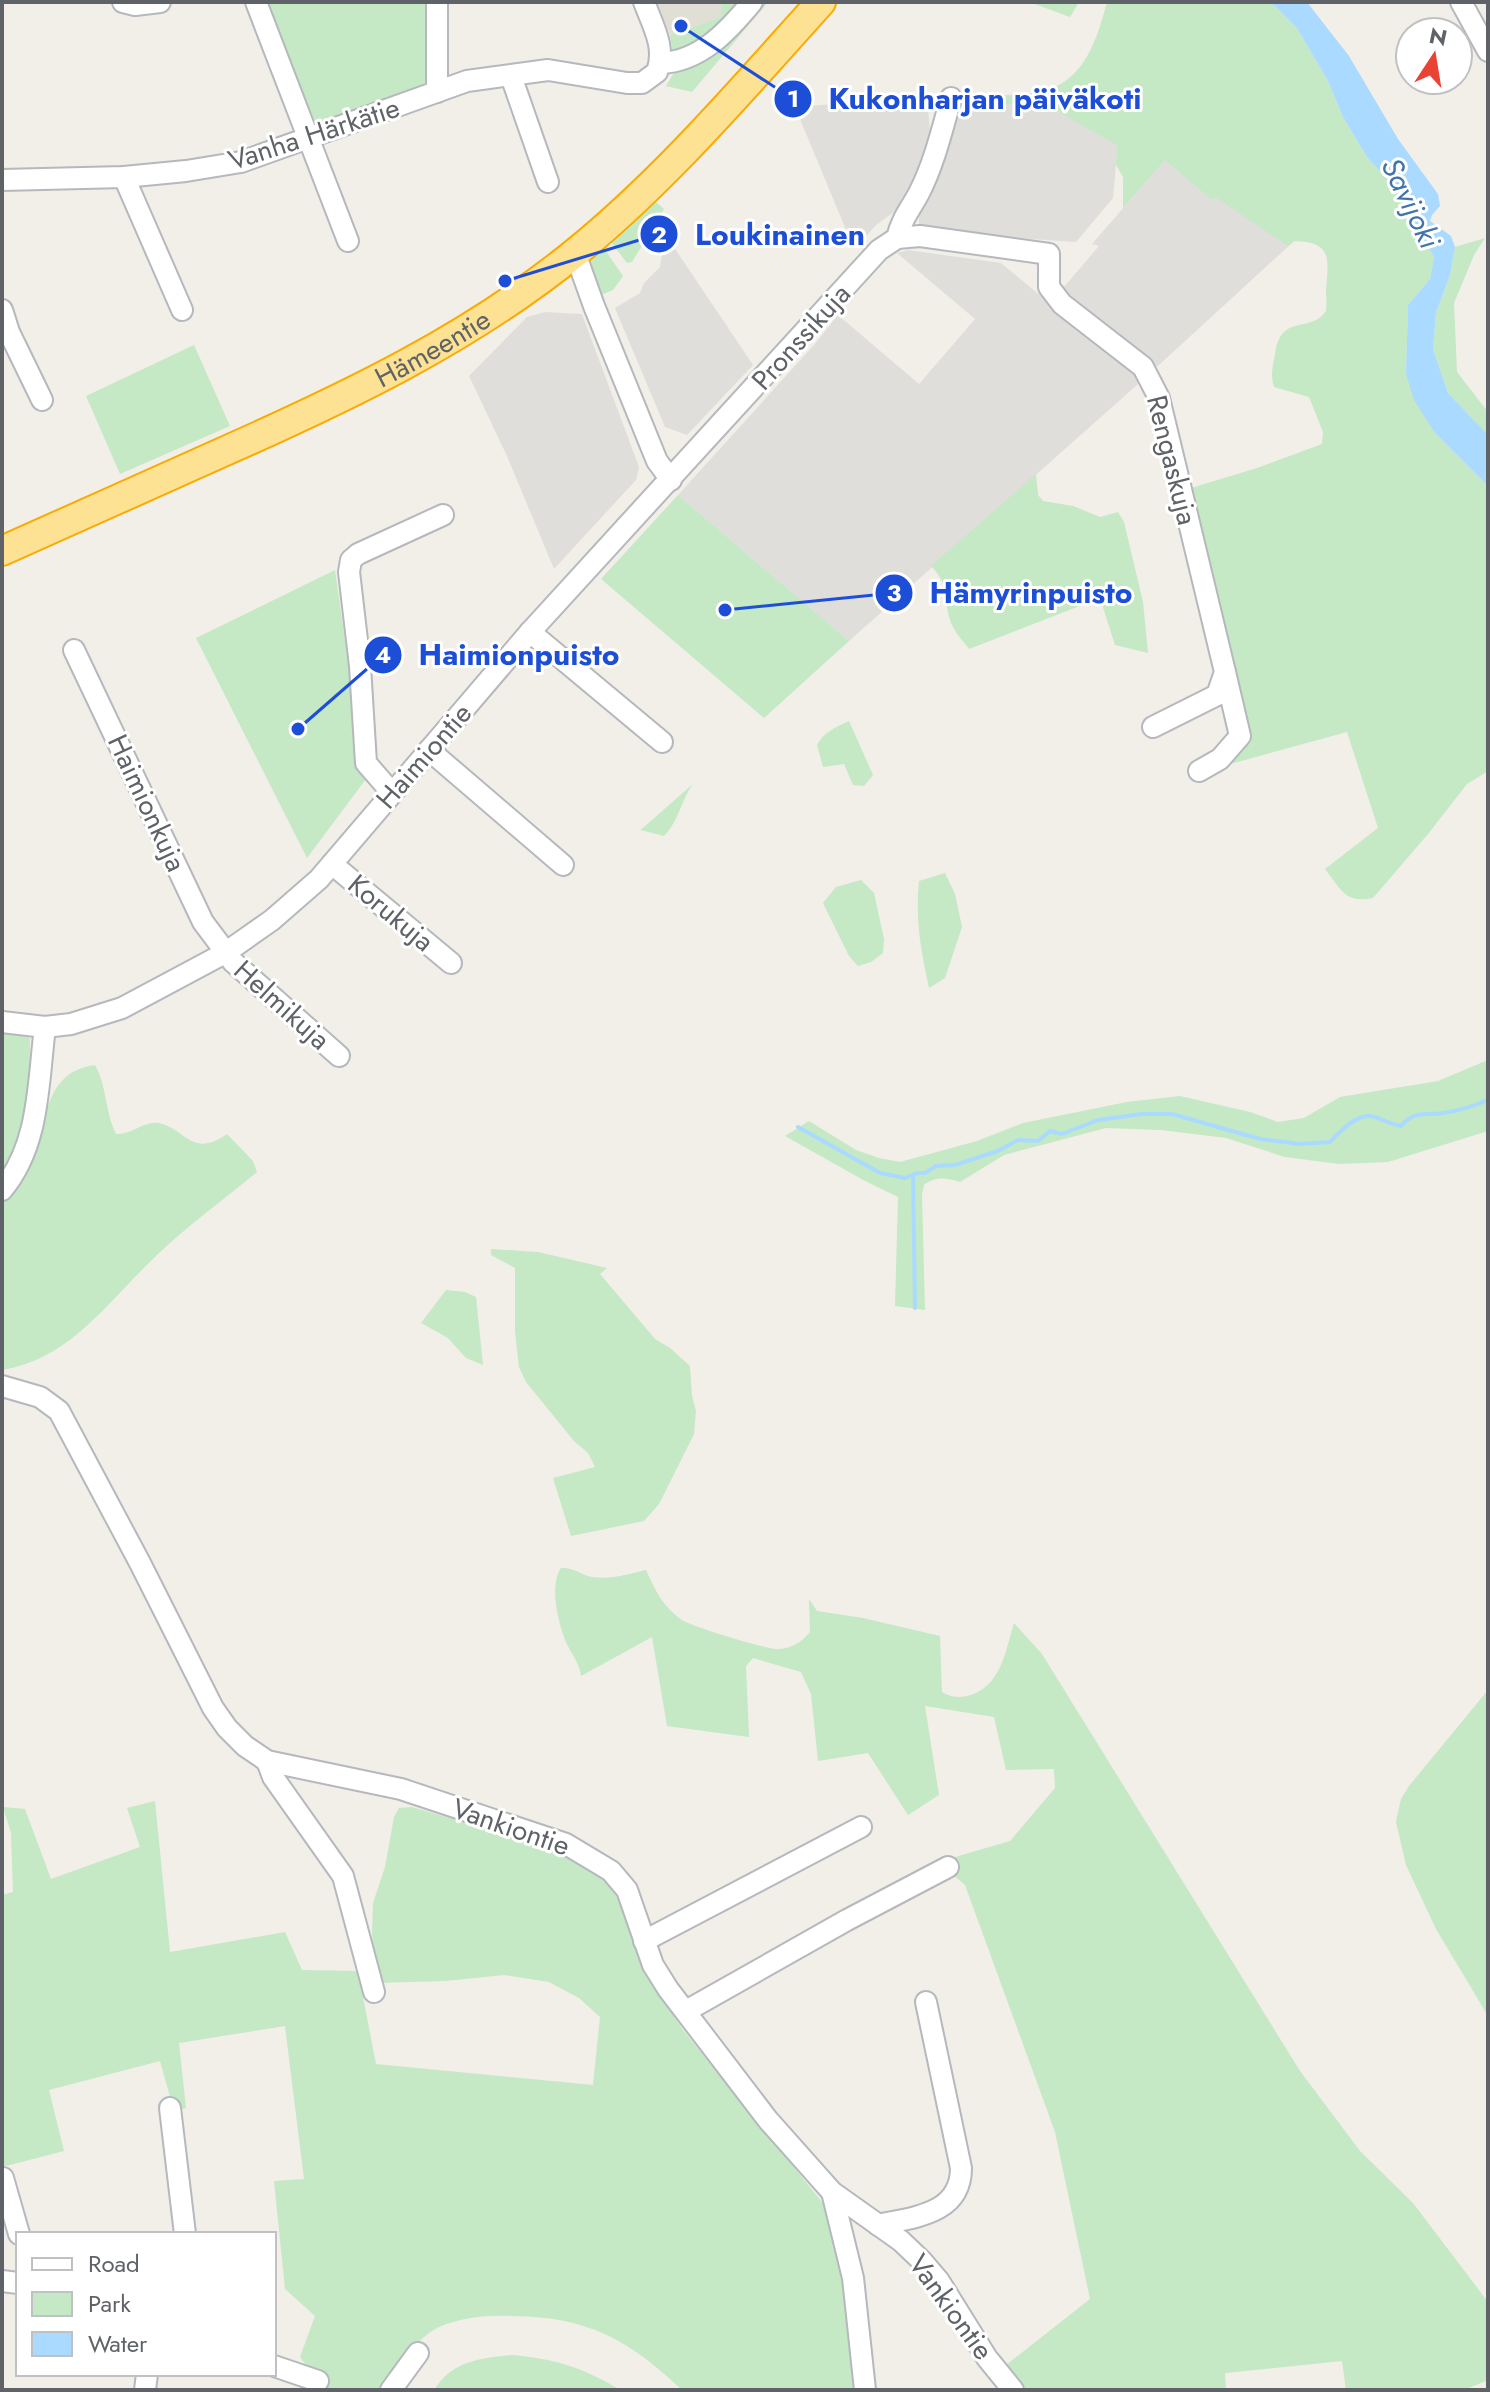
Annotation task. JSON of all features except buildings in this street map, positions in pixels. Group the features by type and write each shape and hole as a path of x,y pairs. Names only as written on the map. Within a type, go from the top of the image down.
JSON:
{"highway":[{"name":"Hämeentie","path":"2,551 370,384 468,328 575,253 675,160 821,2"}],"street":[{"path":"123,2 135,5 160,2"},
{"path":"256,2 348,241"},
{"path":"437,2 437,92"},
{"path":"644,2 659,40 660,63 687,59 700,52 729,28 752,2"},
{"path":"1461,2 1488,51"},
{"name":"Vanha Härkätie","path":"2,180 124,177 241,162 467,81 548,70 642,83 657,72 660,63"},
{"path":"511,76 548,182"},
{"name":"Pronssikuja","path":"671,480 879,250 897,238 901,220 919,194 932,162 951,98"},
{"path":"124,177 182,310"},
{"name":"Rengaskuja","path":"897,238 920,236 1049,254 1049,287 1062,304 1143,367 1159,398 1225,672"},
{"path":"575,253 657,461 671,480"},
{"path":"2,310 5,333 42,400"},
{"name":"Haimiontie","path":"2,1022 45,1027 71,1024 122,1008 225,953 272,920 319,879 530,632 671,480"},
{"path":"392,793 366,763 360,666 349,572 351,560 443,515"},
{"path":"530,632 662,742"},
{"name":"Haimionkuja","path":"74,650 203,922 225,953"},
{"path":"1153,727 1217,695 1225,672"},
{"path":"1199,771 1220,759 1240,736 1225,672"},
{"path":"429,750 563,865"},
{"name":"Korukuja","path":"332,864 451,963"},
{"name":"Helmikuja","path":"225,953 339,1056"},
{"path":"2,1190 24,1156 33,1124 45,1027"},
{"name":"Vankiontie","path":"2,1386 40,1397 59,1411 213,1708 245,1746 267,1761 401,1789 566,1844 611,1871 627,1890 653,1965 776,2129 832,2192 901,2241 939,2281 987,2358 1013,2390"},
{"path":"267,1761 273,1777 343,1876 374,1992"},
{"path":"644,1941 861,1827"},
{"path":"686,2011 948,1867"},
{"path":"878,2225 939,2209 950,2202 961,2182 961,2168 926,2002"},
{"path":"170,2108 185,2232"},
{"path":"3,2178 18,2232"},
{"path":"832,2192 853,2278 865,2390"},
{"path":"391,2390 418,2353"},
{"path":"276,2367 318,2381"}],"shaded area":[{"path":"657,2 721,2 721,17 670,35"},
{"path":"1126,54 1113,198 1076,242 939,233 919,228 919,214 940,172 954,117 965,105 1005,95 1054,92"},
{"path":"850,103 928,109 931,142 919,179 897,210 876,225 854,249 795,107"},
{"path":"1189,132 1304,232 1159,365 1149,370 1058,294 1099,246 1092,244"},
{"path":"665,234 753,365 687,435 665,427 615,308 640,293 644,283 660,267"},
{"path":"908,250 1001,263 1139,377 1137,385 849,641 678,495 838,315 919,384 975,319 897,253"},
{"path":"545,312 582,314 639,467 636,480 554,569 507,456 469,376 527,317"}],"green space":[{"path":"266,2 428,2 428,81 416,89 316,123 264,12"},
{"path":"721,2 768,2 692,92 666,86 675,71 670,35 721,17"},
{"path":"1029,2 1079,2 1070,17"},
{"path":"1107,2 1266,2 1275,6 1297,28 1328,81 1343,117 1367,157 1396,189 1434,257 1430,279 1408,305 1406,374 1435,433 1488,486 1488,771 1467,784 1373,898 1350,897 1325,869 1378,828 1347,732 1223,766 1246,737 1248,721 1188,489 1322,444 1323,432 1309,397 1274,387 1272,374 1278,341 1283,333 1313,322 1326,311 1326,255 1322,249 1307,242 1294,241 1288,246 1217,198 1211,199 1165,160 1123,208 1123,177 1116,165 1117,145 1053,109 1007,104 953,107 964,101 1037,92 1068,79 1091,50"},
{"path":"656,202 664,209 632,262 627,263 608,238"},
{"path":"1485,238 1474,255 1454,303 1457,372 1488,412 1488,435 1448,393 1433,349 1436,313 1450,275 1455,247"},
{"path":"601,244 623,276 613,290 601,295 591,263"},
{"path":"194,345 230,426 120,474 86,396"},
{"path":"1036,474 1038,495 1043,501 1073,506 1100,517 1118,512 1124,522 1143,602 1148,653 1115,645 1100,598 969,649 955,630 942,581 931,566"},
{"path":"678,495 849,641 764,718 601,579"},
{"path":"335,570 354,704 354,753 366,779 307,858 196,638"},
{"path":"849,721 873,775 864,786 853,785 844,764 823,767 817,745 827,733"},
{"path":"693,784 664,836 641,830 636,834"},
{"path":"945,873 955,894 962,927 945,978 929,988 920,935 919,881"},
{"path":"861,880 874,893 884,939 883,953 871,962 858,966 849,956 823,903 836,887"},
{"path":"2,1031 30,1038 29,1112 5,1176 2,1163"},
{"path":"1488,1060 1488,1131 1388,1162 1339,1164 1285,1157 1226,1138 1161,1130 1106,1128 1004,1155 960,1182 933,1180 924,1185 922,1195 925,1310 895,1306 898,1197 785,1136 809,1121 856,1150 900,1162 977,1141 1023,1123 1127,1102 1180,1096 1250,1112 1278,1122 1304,1118 1340,1097 1438,1081"},
{"path":"95,1065 116,1134 158,1123 197,1143 215,1141 227,1134 253,1161 257,1172 169,1244 69,1341 27,1364 2,1370 2,1203 27,1174 55,1091 64,1079 77,1070"},
{"path":"491,1249 538,1252 607,1268 600,1274 655,1339 690,1366 696,1411 694,1434 659,1504 644,1521 571,1536 553,1478 595,1467 588,1453 574,1441 526,1382 519,1367 515,1332 515,1268 491,1255"},
{"path":"446,1290 476,1297 483,1365 466,1358 448,1338 421,1323"},
{"path":"561,1568 599,1578 646,1570 665,1604 682,1620 771,1648 792,1646 810,1632 809,1599 817,1611 940,1636 942,1692 954,1697 978,1692 994,1677 1004,1657 1014,1623 1042,1654 1300,2071 1360,2151 1413,2203 1488,2302 1488,2380 1464,2390 1346,2390 1342,2361 1225,2373 1226,2390 1023,2390 1006,2365 1090,2299 1055,2132 965,1885 938,1862 1010,1841 1055,1788 1054,1769 1006,1770 994,1717 925,1706 939,1795 908,1815 868,1753 818,1761 811,1694 801,1672 753,1658 746,1666 749,1737 667,1726 652,1637 581,1676 558,1615 555,1594"},
{"path":"1488,1690 1488,2016 1436,1929 1406,1865 1396,1822 1401,1799 1409,1786"},
{"path":"155,1801 170,1952 285,1932 302,1970 358,1971 376,2064 593,2085 600,2017 579,1998 549,1982 504,1975 376,1983 373,1903 385,1867 394,1817 399,1808 412,1807 557,1850 599,1872 613,1887 646,1974 683,2030 822,2202 836,2246 845,2294 856,2390 682,2390 625,2344 585,2326 539,2317 484,2316 439,2327 422,2338 380,2390 321,2390 300,2357 315,2316 285,2289 274,2181 304,2179 285,2026 179,2043 186,2108 174,2111 160,2061 49,2090 64,2151 2,2167 2,1895 13,1892 11,1833 3,1807 25,1809 51,1879 140,1847 127,1808"},
{"path":"512,2355 568,2365 620,2390 434,2390 458,2367 478,2360"}],"water":[{"name":"Savijoki","path":"1266,2 1307,2 1349,56 1398,139 1438,194 1440,206 1430,221 1451,236 1455,247 1450,275 1436,313 1433,349 1448,393 1488,435 1488,486 1435,433 1414,400 1406,374 1408,305 1430,279 1434,257 1396,189 1367,157 1343,117 1328,81 1297,28 1275,6"}],"waterway":[{"path":"798,1127 880,1173 905,1178 925,1173 936,1166 955,1165 998,1151 1018,1140 1038,1141 1050,1131 1062,1134 1098,1120 1142,1114 1172,1114 1260,1139 1301,1144 1330,1142 1350,1123 1363,1117 1375,1117 1401,1126 1416,1115 1454,1111 1488,1100"},
{"path":"913,1175 915,1308"}],"place":[{"name":"Kukonharjan päiväkoti","path":"681,26"},
{"name":"Loukinainen","path":"505,281"},
{"name":"Hämyrinpuisto","path":"725,610"},
{"name":"Haimionpuisto","path":"298,729"}]}
